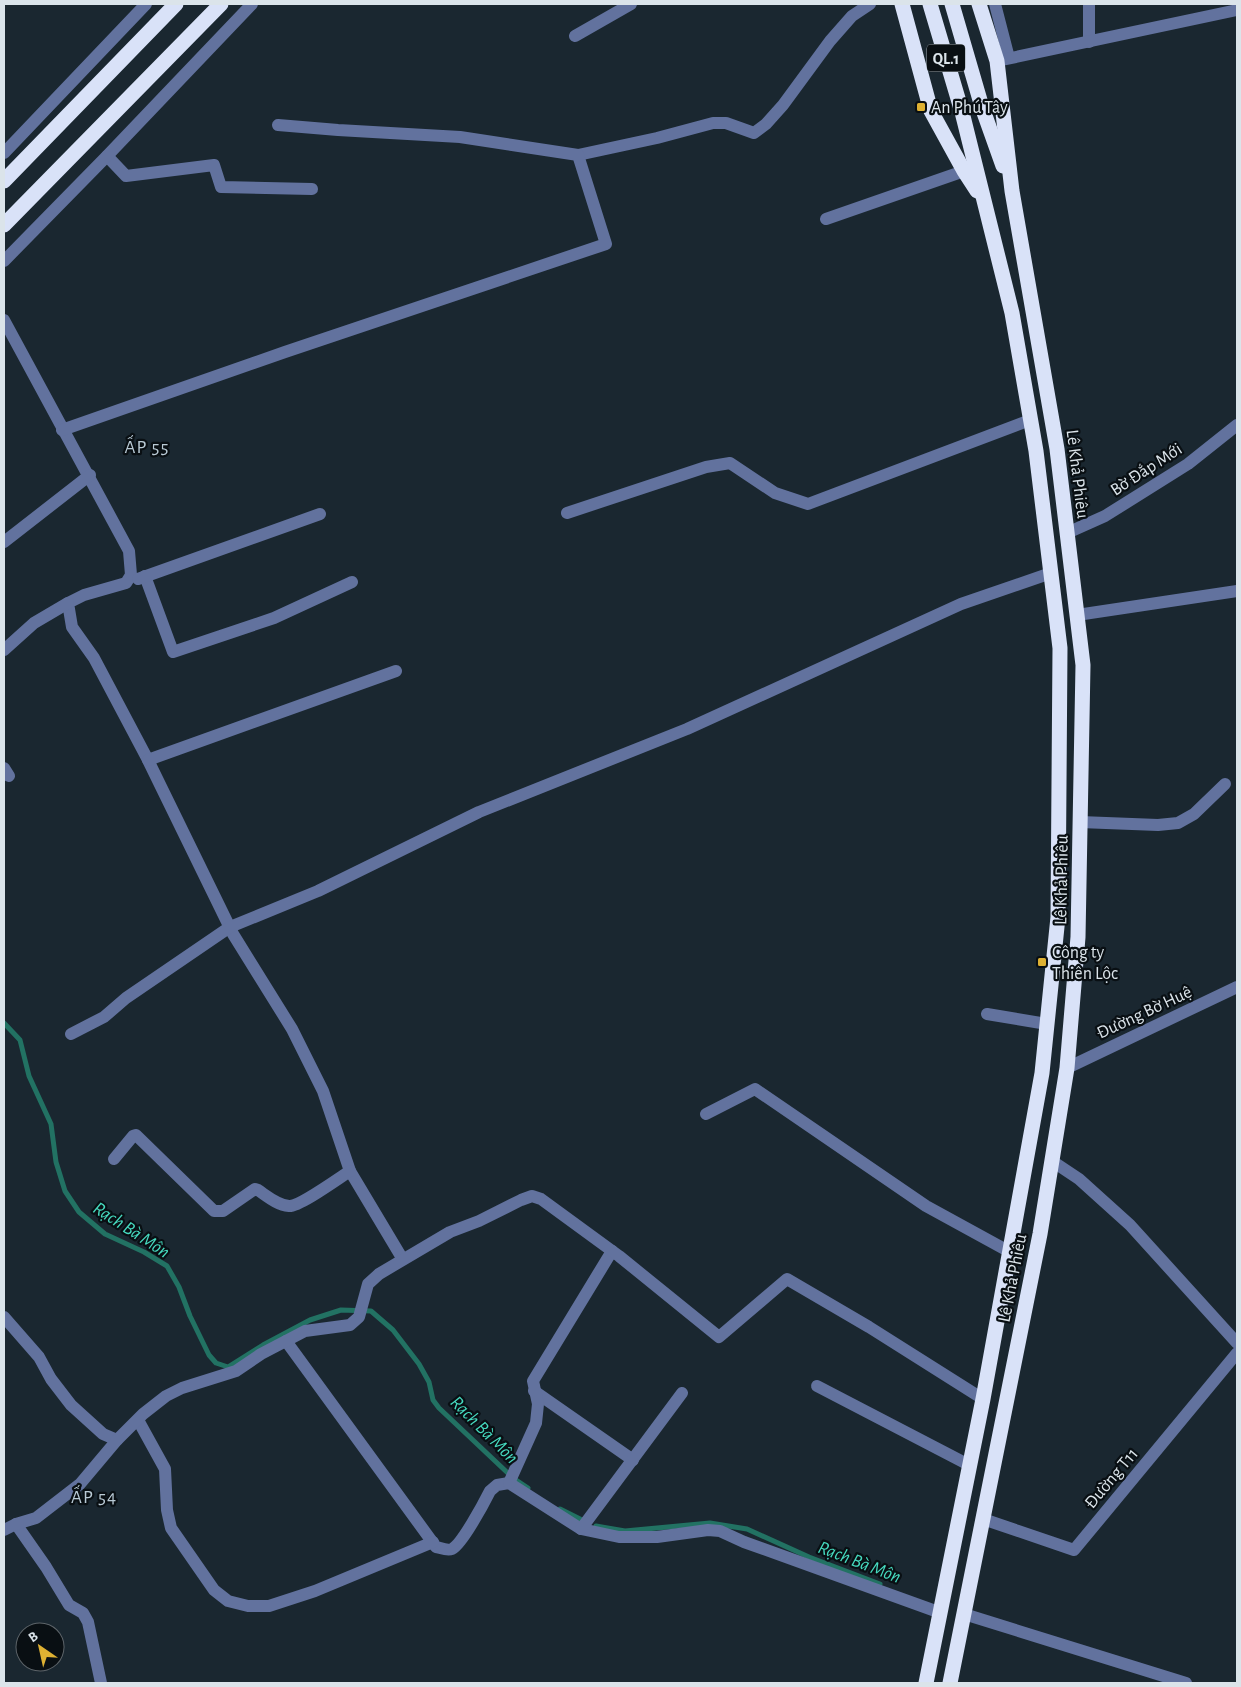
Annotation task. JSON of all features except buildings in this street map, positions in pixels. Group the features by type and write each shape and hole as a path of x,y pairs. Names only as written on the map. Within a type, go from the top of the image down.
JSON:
{"highway":[{"path":"4,180 176,4"},
{"path":"4,225 221,4"},
{"name":"Lê Khả Phiêu","path":"902,4 931,110 964,171 985,203"},
{"name":"Lê Khả Phiêu","path":"926,1683 983,1398 1042,1073 1058,907 1060,648 1030,420 1012,313 962,112 930,4"},
{"name":"Lê Khả Phiêu","path":"952,4 982,107 1012,191"},
{"name":"Lê Khả Phiêu","path":"950,1683 1040,1234 1067,1068 1078,938 1083,665 1057,449 1012,191 1003,59 979,4"}],"street":[{"path":"4,153 146,4"},
{"path":"4,261 252,4"},
{"path":"575,36 631,4"},
{"path":"278,125 460,137 578,155 657,138 713,123 726,123 754,133 766,124 783,105 830,41 852,16 870,4"},
{"path":"995,4 1003,59 1237,10"},
{"path":"1090,4 1090,42"},
{"path":"62,430 285,352 606,244 578,155"},
{"path":"107,156 126,176 214,165 221,187 312,189"},
{"path":"826,219 964,171"},
{"path":"4,320 62,430 90,475 129,550 131,575 126,583"},
{"path":"567,513 706,467 730,463 775,493 808,504 1030,420"},
{"name":"Bờ Đắp Mới","path":"1067,533 1105,516 1188,464 1237,425"},
{"path":"4,542 90,475"},
{"path":"4,650 34,623 84,594 126,583 320,514"},
{"path":"71,1034 104,1017 126,998 230,927 318,891 479,812 687,729 962,604 1051,573"},
{"path":"145,576 172,652 274,618 352,582"},
{"path":"1077,615 1237,591"},
{"path":"68,603 72,627 94,658 148,760 230,927 292,1029 323,1091 350,1171 402,1258"},
{"path":"148,760 396,672"},
{"path":"1080,822 1158,825 1178,823 1194,814 1225,784"},
{"name":"Đường Bờ Huệ","path":"1067,1068 1237,987"},
{"path":"987,1014 1047,1024"},
{"path":"706,1114 755,1089 926,1206 1010,1252"},
{"path":"114,1159 133,1136 136,1135 214,1211 219,1212 255,1189 279,1204 291,1207 350,1171"},
{"path":"1052,1161 1080,1179 1130,1225 1237,1343"},
{"path":"4,1530 36,1518 80,1484 117,1440 166,1396 182,1388 236,1371 304,1331 350,1325 359,1317 368,1284 379,1274 402,1258 450,1232 479,1221 532,1196 540,1199 612,1251 719,1337 787,1279 869,1327 983,1398"},
{"path":"509,1482 536,1424 538,1404 534,1391 534,1381 612,1251"},
{"path":"4,1317 39,1356 51,1379 71,1405 103,1434 117,1440"},
{"path":"286,1341 436,1547 445,1550 452,1549 460,1542 490,1491 497,1485 509,1482 582,1529 619,1537 657,1538 708,1530 720,1531 744,1542 940,1613"},
{"name":"Đường T11","path":"983,1519 1074,1550 1237,1353"},
{"path":"817,1386 969,1465"},
{"path":"534,1391 632,1460"},
{"path":"582,1529 682,1393"},
{"path":"138,1420 165,1469 167,1510 171,1528 214,1590 228,1600 248,1606 269,1606 315,1591 432,1542"},
{"path":"16,1524 69,1604 83,1613 88,1622 101,1683"},
{"path":"964,1614 1186,1683"}],"waterway":[{"name":"Rạch Bà Môn","path":"4,1023 20,1040 29,1076 51,1124 56,1162 65,1191 79,1212 105,1234 144,1252 167,1266 179,1287 190,1316 209,1355 216,1363 228,1367 263,1345 310,1320 341,1310 371,1311 393,1330 419,1364 429,1382 433,1400 439,1408 513,1478 528,1488"},
{"name":"Rạch Bà Môn","path":"560,1509 586,1522"},
{"name":"Rạch Bà Môn","path":"596,1526 625,1531 710,1523 747,1529 809,1557 880,1584"}],"place":[{"name":"An Phú Tây","path":"921,107"},
{"name":"Công ty Thiên Lộc","path":"1042,962"}],"district":[{"name":"ẤP 55","path":"147,446"},
{"name":"ẤP 54","path":"94,1496"}]}
